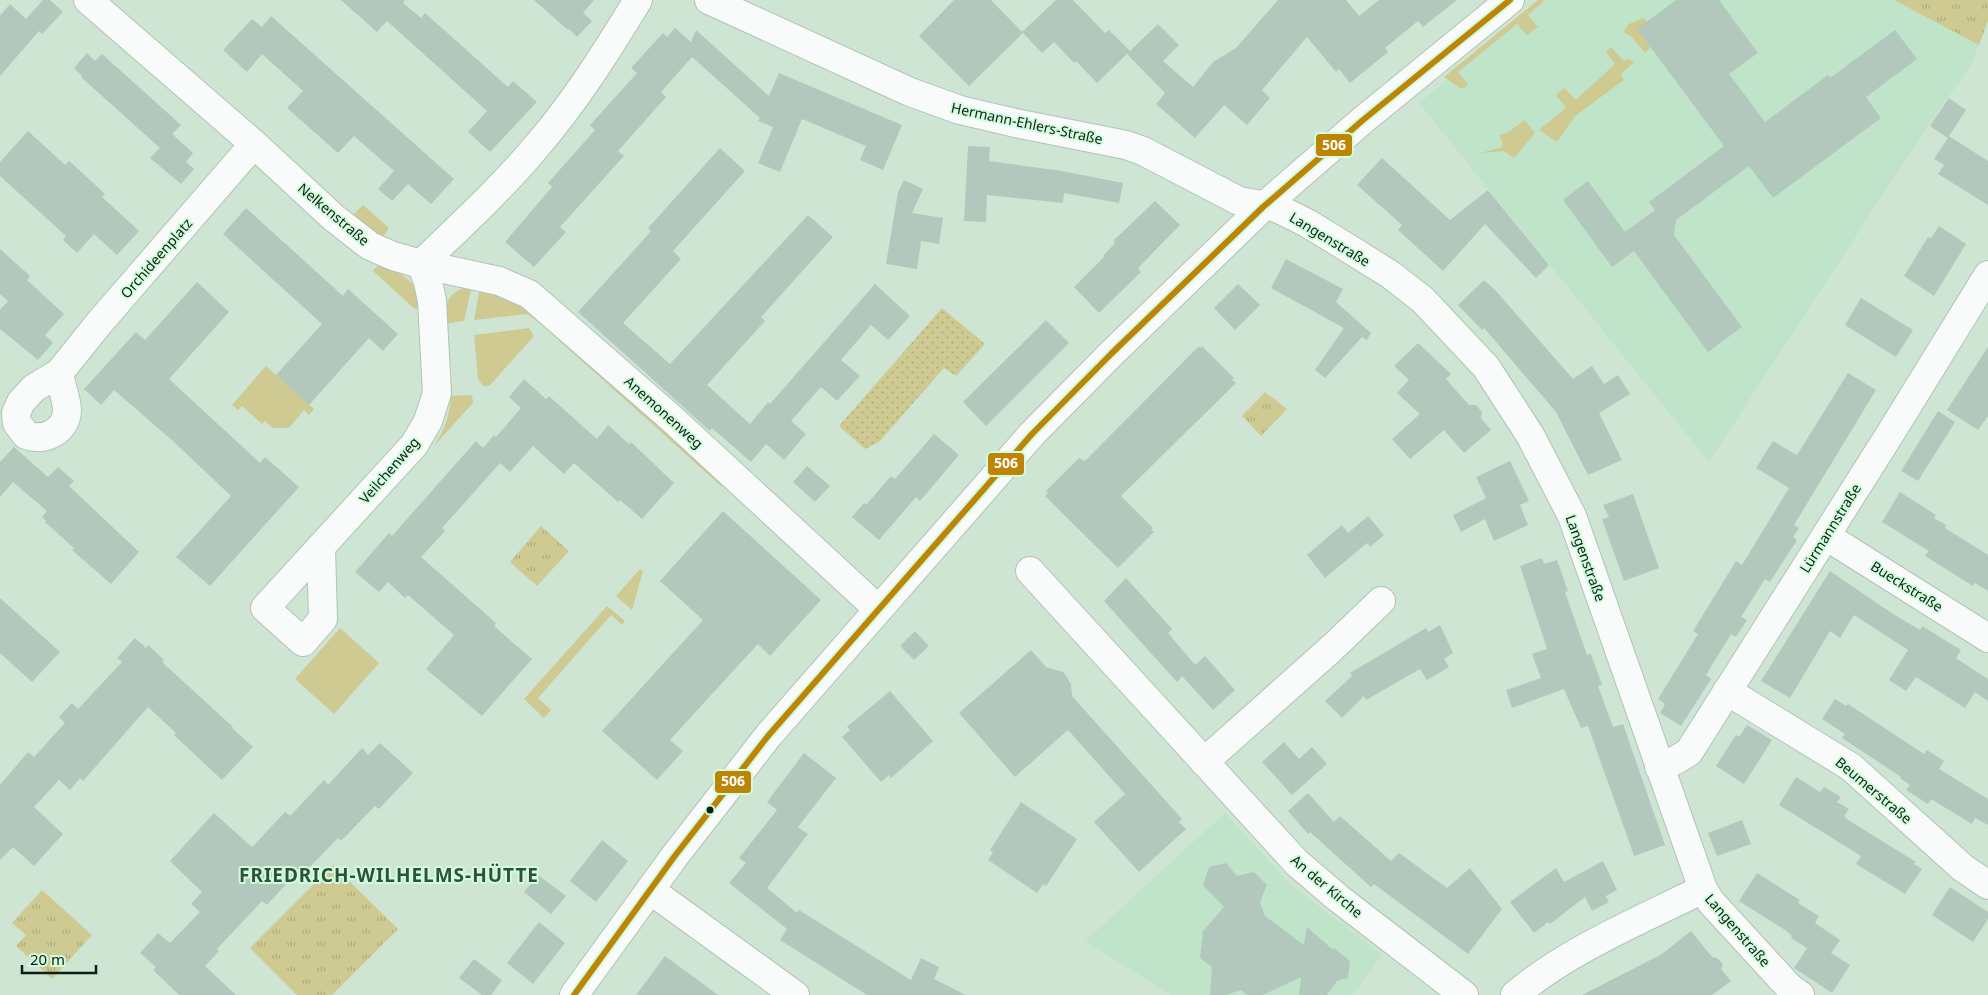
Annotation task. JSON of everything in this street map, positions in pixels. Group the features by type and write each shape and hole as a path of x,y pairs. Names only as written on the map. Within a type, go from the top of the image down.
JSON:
{"street":[{"name":"Nelkenstraße","path":"88,0 254,144 334,218 370,246 393,256 421,264"},
{"path":"421,264 486,201 536,147 609,48 638,0"},
{"name":"Hermann-Ehlers-Straße","path":"708,0 910,92 960,110 1126,145 1185,172 1239,201 1263,207"},
{"path":"574,995 650,890 768,736 1032,434 1111,354 1263,207 1363,120 1510,0"},
{"name":"Orchideenplatz","path":"59,373 100,322 254,144"},
{"name":"Langenstraße","path":"1263,207 1274,207 1307,223 1391,275 1427,303 1486,367 1530,435 1572,516 1703,889 1711,902 1789,987 1800,995"},
{"name":"Veilchenweg","path":"321,547 414,445 428,421 437,393 437,363 432,302 428,282 421,264"},
{"name":"Anemonenweg","path":"421,264 499,281 529,294 671,418 878,609"},
{"name":"Lürmannstraße","path":"1659,767 1689,752 1988,276"},
{"name":"Bueckstraße","path":"1826,536 1988,638"},
{"name":"An der Kirche","path":"1030,571 1297,863 1338,898 1464,995"},
{"path":"1204,762 1332,648 1381,601"},
{"name":"Beumerstraße","path":"1727,691 1851,767 1963,868 1988,885"},
{"path":"1515,995 1543,974 1599,941 1703,889"},
{"path":"650,890 795,995"}],"shaded area":[{"path":"1545,0 1894,0 1979,45 1972,63 1908,156 1709,462 1419,103"},
{"path":"1225,813 1289,883 1382,955 1352,995 1171,995 1085,941"}],"green space":[{"path":"1538,0 1545,0 1528,15 1538,27 1527,35 1517,24 1458,72 1468,84 1464,88 1460,88 1444,77"},
{"path":"1894,0 1988,0 1988,21 1979,45"},
{"path":"1644,18 1647,22 1651,47 1645,53 1632,37 1624,31 1629,24"},
{"path":"1611,47 1624,61 1629,59 1634,62 1621,74 1624,80 1575,116 1557,142 1539,130 1566,108 1556,95 1564,88 1576,100 1615,64 1606,52"},
{"path":"1525,120 1535,133 1514,158 1504,151 1480,153 1503,147 1500,135 1508,132"},
{"path":"363,205 389,228 380,241 349,219"},
{"path":"379,264 394,270 408,279 417,292 419,300 418,309 415,309 373,271"},
{"path":"472,286 464,321 444,324 445,310 449,299 458,291"},
{"path":"480,287 503,293 545,320 541,324 527,314 474,320"},
{"path":"942,308 985,344 956,376 944,368 879,442 865,449 839,426"},
{"path":"549,319 728,478 721,486 543,326"},
{"path":"529,328 534,336 491,384 483,386 478,379 474,335"},
{"path":"266,366 314,409 309,415 304,410 289,428 273,428 265,421 262,424 242,406 238,410 232,405"},
{"path":"1265,392 1287,409 1261,436 1242,416"},
{"path":"472,395 473,403 434,446 446,422 451,396"},
{"path":"541,526 569,551 537,586 510,562"},
{"path":"640,569 643,571 632,610 616,596"},
{"path":"607,606 625,621 622,625 611,615 538,698 551,710 544,718 524,699"},
{"path":"340,628 379,663 334,714 295,679"},
{"path":"333,865 398,929 332,995 297,995 250,948"},
{"path":"42,890 92,935 52,979 16,946 26,935 12,923"}],"building":[{"path":"43,0 50,0 63,12 42,34 39,31 0,76 0,16 10,4 26,19"},
{"path":"341,0 405,0 403,3 421,18 425,13 508,87 513,81 537,102 490,152 468,132 487,111 387,21 377,32"},
{"path":"534,0 594,0 583,13 592,21 577,37"},
{"path":"954,0 991,0 1022,32 1056,0 1073,0 1105,33 1109,30 1130,51 1097,83 1054,42 1042,53 1023,33 969,86 919,36"},
{"path":"1278,0 1346,0 1359,16 1379,0 1457,0 1423,27 1418,21 1385,48 1388,52 1350,83 1339,69 1336,72 1307,37 1262,90 1270,98 1247,125 1224,105 1195,138 1156,104 1165,93 1127,54 1158,24 1179,45 1163,61 1193,87 1213,62 1236,48"},
{"path":"1676,0 1719,0 1758,53 1729,74 1765,122 1828,75 1830,78 1895,30 1917,59 1866,97 1881,118 1773,198 1749,166 1676,220 1674,235 1742,327 1708,352 1634,251 1612,267 1563,200 1588,181 1625,232 1655,210 1649,202 1724,146 1637,29"},
{"path":"271,16 454,179 431,204 408,184 392,201 378,189 394,171 354,136 338,153 287,108 303,91 262,54 247,72 223,50 252,19 262,27"},
{"path":"675,28 691,42 696,30 769,96 779,73 902,125 883,170 860,160 866,146 802,119 780,172 758,163 773,127 758,121 760,118 692,57 661,92 666,97 618,151 624,156 560,227 566,232 534,267 505,242 552,187 548,183 595,130 590,125 637,73 631,68 663,33 667,37"},
{"path":"87,53 95,61 102,54 181,125 172,134 193,153 186,162 194,169 181,184 150,158 160,148 81,77 74,68"},
{"path":"1949,98 1966,110 1949,136 1988,161 1988,205 1938,174 1944,165 1934,159 1948,138 1930,126"},
{"path":"28,131 65,165 69,161 77,168 105,194 102,197 139,231 117,255 94,234 77,253 63,240 66,236 0,176 0,162"},
{"path":"968,146 990,147 989,161 1062,171 1123,183 1119,203 1064,193 1063,203 987,195 986,222 964,221"},
{"path":"720,148 745,171 673,251 681,259 623,323 670,364 808,215 833,237 761,317 765,321 707,385 750,424 768,402 770,404 875,284 910,316 888,340 871,325 841,360 860,376 837,401 821,387 791,421 806,434 784,460 766,444 751,462 712,428 710,431 578,312 651,231 648,228"},
{"path":"1382,158 1450,220 1488,190 1549,265 1536,278 1485,224 1443,271 1398,230 1402,225 1357,185"},
{"path":"904,180 923,189 912,213 943,218 939,244 921,241 917,269 886,264 898,192"},
{"path":"1155,201 1180,225 1138,268 1141,272 1099,313 1074,287 1104,257 1115,243 1113,241"},
{"path":"246,208 343,296 348,289 398,334 383,351 369,338 309,405 276,375 322,324 223,234"},
{"path":"1939,226 1966,244 1934,296 1904,276 1928,237 1931,238"},
{"path":"0,249 30,276 27,280 64,314 45,335 53,343 38,360 0,329 0,310 8,301 0,294"},
{"path":"1286,259 1343,289 1336,302 1371,333 1367,340 1362,337 1325,378 1315,370 1344,328 1271,288"},
{"path":"1484,280 1496,291 1573,379 1592,366 1604,384 1618,375 1630,394 1599,413 1622,460 1588,475 1556,412 1484,328 1482,330 1458,305"},
{"path":"197,282 229,312 169,379 260,463 265,457 299,487 210,586 176,557 231,496 174,442 114,390 101,405 84,389 136,332 145,340"},
{"path":"1238,284 1260,305 1235,330 1214,308"},
{"path":"1861,298 1913,330 1896,357 1845,325"},
{"path":"1046,320 1069,343 986,426 963,402"},
{"path":"1418,343 1451,374 1446,379 1469,405 1476,405 1482,412 1481,418 1491,430 1464,453 1444,430 1410,459 1392,439 1420,414 1397,393 1409,380 1394,366"},
{"path":"1199,346 1200,348 1202,346 1234,378 1232,380 1236,383 1121,496 1153,528 1151,530 1154,532 1118,568 1045,496 1048,493 1046,491 1079,458 1085,461"},
{"path":"1988,347 1988,416 1978,430 1947,410"},
{"path":"1848,373 1876,390 1794,525 1799,528 1793,537 1797,540 1770,582 1765,579 1741,617 1747,620 1736,637 1731,634 1706,675 1711,679 1681,726 1660,713 1665,704 1658,699 1698,634 1693,631 1736,561 1742,565 1789,488 1756,468 1773,441 1797,455"},
{"path":"524,379 546,399 549,396 597,439 608,425 629,444 631,442 674,483 642,519 620,500 618,502 574,463 564,474 533,446 510,472 500,463 442,528 445,531 421,557 496,623 494,626 532,659 482,716 426,669 454,635 408,595 405,598 388,582 379,592 355,572 389,533 392,536 476,441 483,448 494,435 496,437 521,408 509,397"},
{"path":"1938,411 1955,422 1918,481 1901,471"},
{"path":"934,434 959,455 920,501 916,497 879,540 852,517 864,503 866,505 891,476 895,479"},
{"path":"14,447 48,477 58,467 74,481 69,486 139,552 111,584 72,550 74,548 45,522 42,517 47,511 13,482 0,497 0,462"},
{"path":"1510,461 1529,501 1520,505 1528,525 1494,541 1485,519 1461,532 1453,515 1486,498 1476,477"},
{"path":"807,466 830,486 815,502 793,482"},
{"path":"1900,492 1936,515 1934,518 1946,525 1945,528 1988,555 1988,591 1975,583 1973,586 1925,556 1929,551 1882,522"},
{"path":"1633,494 1659,568 1624,581 1602,519 1609,517 1603,505"},
{"path":"723,511 821,600 770,656 758,644 670,740 683,751 657,780 602,731 703,620 660,581"},
{"path":"1368,516 1384,535 1370,547 1367,543 1325,578 1307,555 1342,525 1348,533"},
{"path":"1542,558 1544,564 1557,560 1568,591 1565,592 1587,655 1591,654 1602,685 1598,686 1613,727 1623,724 1665,845 1634,856 1588,726 1581,728 1564,689 1512,708 1506,690 1541,678 1532,654 1547,649 1520,566"},
{"path":"1830,571 1893,614 1920,630 1922,626 1961,650 1956,658 1988,679 1988,701 1975,692 1965,708 1916,677 1906,691 1889,680 1908,650 1854,615 1840,638 1830,631 1790,698 1761,681"},
{"path":"1126,578 1172,629 1168,633 1195,665 1205,656 1235,690 1213,710 1182,676 1177,682 1104,601"},
{"path":"0,598 60,652 32,682 0,653"},
{"path":"1440,625 1453,653 1444,659 1449,667 1427,680 1420,669 1366,700 1364,696 1342,718 1325,701 1352,676 1350,673 1426,628 1428,632"},
{"path":"915,631 929,646 914,660 900,646"},
{"path":"135,638 146,648 148,645 164,660 162,662 253,747 222,780 174,735 176,733 148,707 83,781 80,778 70,790 59,780 34,807 63,834 34,866 13,847 0,860 0,785 28,752 34,757 65,723 59,717 72,703 78,709 122,662 117,658"},
{"path":"1031,650 1046,667 1063,672 1071,684 1072,696 1182,819 1179,822 1186,829 1139,872 1094,822 1125,794 1068,730 1015,777 959,713"},
{"path":"890,691 933,741 891,778 889,775 881,782 842,737 850,730 847,727"},
{"path":"1835,699 1846,706 1848,704 1924,754 1927,750 1944,761 1939,769 1988,799 1988,825 1975,818 1972,824 1931,799 1928,804 1906,790 1910,785 1901,777 1842,738 1845,734 1822,719"},
{"path":"1747,725 1772,740 1744,784 1716,766 1736,735 1739,737"},
{"path":"1284,742 1299,759 1312,747 1327,764 1292,795 1262,762"},
{"path":"380,743 413,773 379,809 375,806 341,841 338,838 304,873 300,869 267,905 262,901 217,949 219,951 205,966 236,995 179,995 153,970 156,967 140,953 158,933 170,943 200,912 191,904 202,892 170,861 214,813 252,847 285,812 290,816 324,780 328,785 362,748 368,755"},
{"path":"804,753 836,778 798,827 808,834 767,888 797,913 799,910 911,980 921,958 939,967 934,979 966,995 867,995 780,940 787,929 729,883 746,863 739,858 777,810 767,802"},
{"path":"1796,777 1820,792 1824,787 1841,797 1837,802 1849,809 1844,816 1848,820 1916,862 1914,864 1922,869 1905,894 1856,864 1861,856 1779,805"},
{"path":"1308,793 1334,822 1340,816 1391,861 1399,853 1447,888 1470,868 1502,909 1468,954 1374,884 1371,887 1310,832 1308,834 1288,811"},
{"path":"1021,802 1077,839 1046,886 1043,884 1037,893 988,860 993,852 990,850"},
{"path":"1742,820 1751,844 1717,856 1708,833"},
{"path":"602,840 628,861 596,902 570,881"},
{"path":"1603,861 1617,890 1606,896 1609,902 1592,911 1585,897 1550,924 1548,922 1534,933 1510,902 1556,868 1564,882"},
{"path":"1226,863 1237,876 1254,872 1267,885 1260,902 1265,916 1304,945 1307,927 1332,949 1334,948 1350,961 1348,978 1337,981 1327,995 1299,995 1301,977 1263,995 1247,995 1241,990 1226,995 1210,995 1212,967 1200,958 1203,931 1224,907 1203,885 1209,867"},
{"path":"1757,873 1800,900 1798,903 1819,916 1815,923 1840,940 1831,953 1850,965 1832,993 1794,968 1807,948 1791,938 1792,936 1785,930 1739,901"},
{"path":"538,875 566,896 551,914 524,892"},
{"path":"1950,887 1988,912 1988,919 1973,942 1932,915"},
{"path":"539,922 565,943 533,984 507,963"},
{"path":"1691,931 1712,957 1717,958 1723,964 1721,969 1731,981 1712,995 1582,995 1662,954"},
{"path":"665,956 718,995 636,995"},
{"path":"474,959 502,980 491,995 482,995 459,978"}],"transit line":[{"name":"506","path":"574,995 674,857 768,736 1032,434 1111,354 1263,207 1363,120 1510,0"}],"district":[{"name":"FRIEDRICH-WILHELMS-HÜTTE","path":"389,875"}]}
